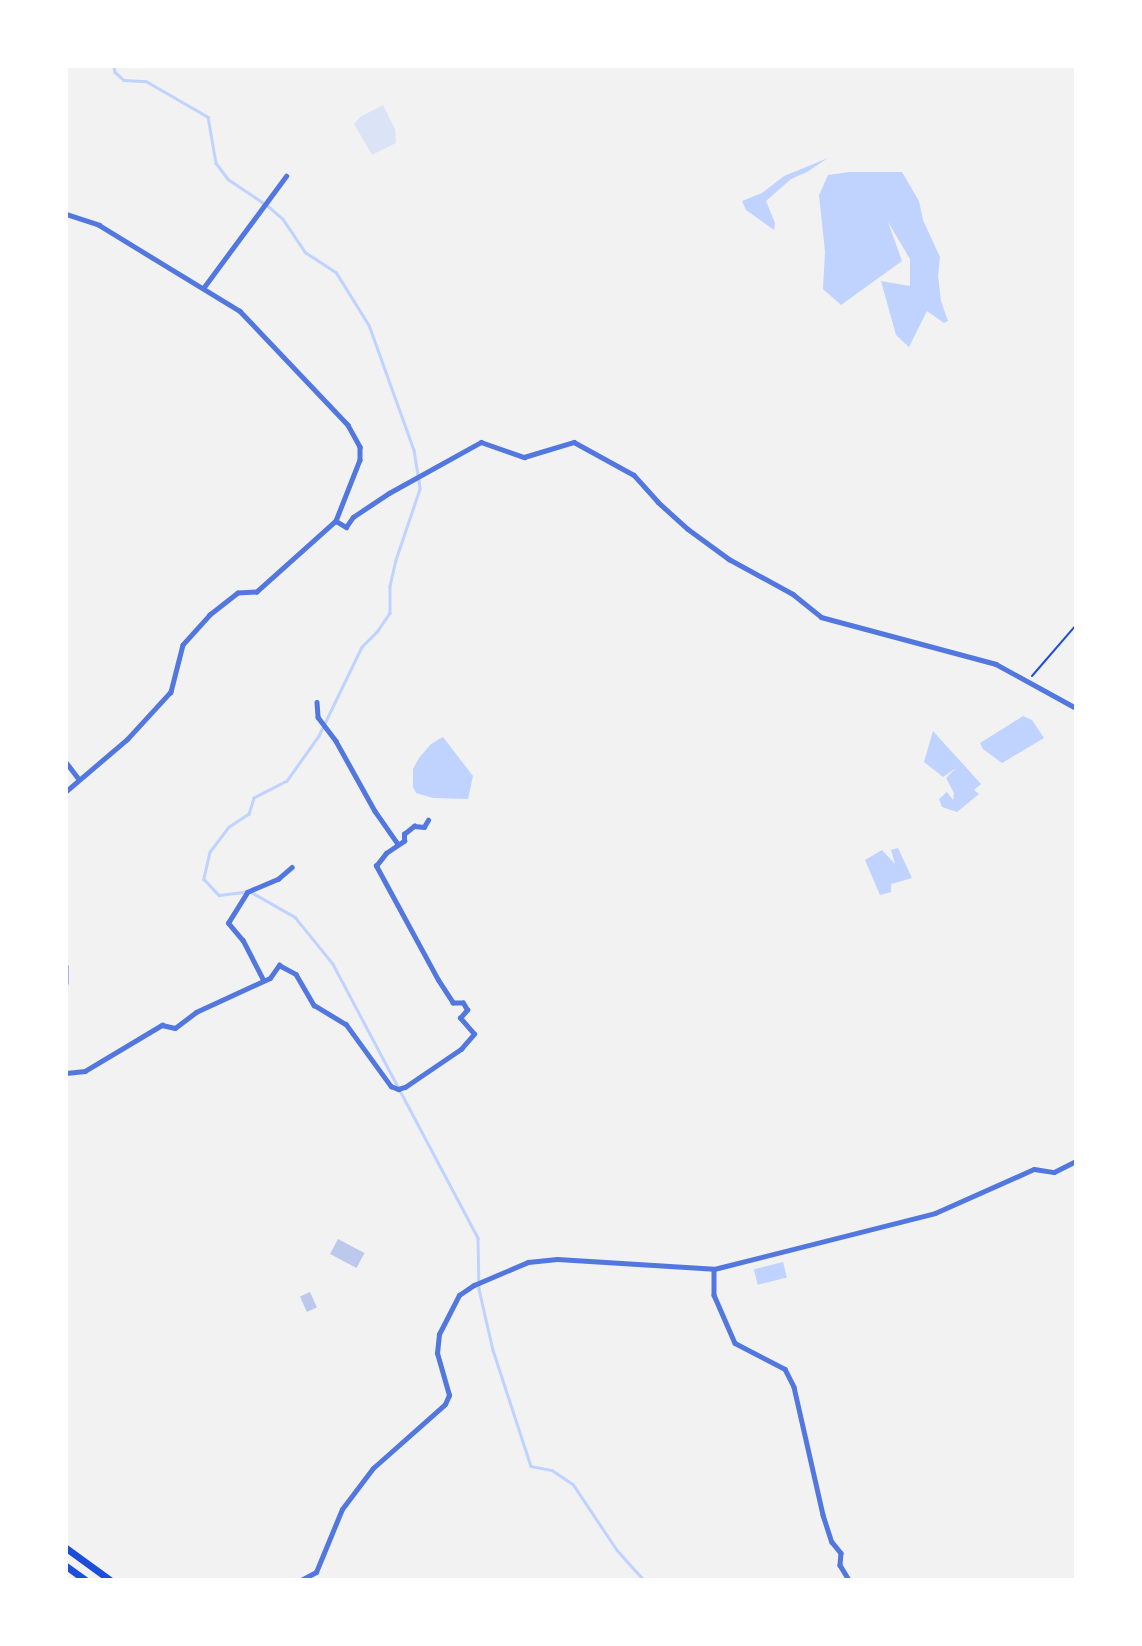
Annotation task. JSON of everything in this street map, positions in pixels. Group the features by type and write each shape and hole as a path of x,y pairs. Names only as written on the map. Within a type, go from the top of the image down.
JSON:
{"highway":[{"path":"66,1548 110,1580"},
{"path":"66,1566 85,1580"}],"street":[{"path":"204,287 286,176"},
{"path":"66,214 99,225 240,311 348,425 360,447 360,460 336,521 257,592 238,593 210,615 183,645 171,692 128,739 66,792"},
{"path":"336,521 346,527 354,516 481,442 524,457 574,442 635,475 658,502 688,529 729,559 793,594 821,617 996,664 1076,708"},
{"path":"317,702 318,718 336,741 375,811 398,844"},
{"path":"66,762 79,779"},
{"path":"66,1073 85,1071 162,1025 174,1028 196,1012 270,978 279,965 296,974 310,999 346,1024 391,1086 398,1089 466,1046 474,1034 460,1018 467,1010 463,1003 453,1003 376,866 404,841 404,834 414,826 424,827 428,820"},
{"path":"263,981 243,941 228,923 247,892 278,879 292,867"},
{"path":"66,966 66,983"},
{"path":"301,1580 316,1572 342,1509 373,1468 445,1404 449,1395 437,1353 439,1334 459,1295 474,1285 528,1262 557,1259 715,1269 935,1213 1034,1169 1054,1172 1076,1161"},
{"path":"715,1269 714,1295 735,1343 785,1369 794,1387 823,1515 832,1542 841,1553 840,1565 849,1580"}],"path":[{"path":"1026,682 1076,625"}],"shaded area":[{"path":"383,105 395,129 396,143 372,155 354,124 360,117"}],"water":[{"path":"828,158 791,179 766,201 775,223 774,230 746,210 742,201 762,193 784,176"},
{"path":"849,172 902,172 919,201 923,220 940,257 938,276 941,301 948,321 944,323 927,311 909,347 896,335 881,281 910,286 910,259 888,222 902,261 841,305 823,289 825,252 819,195 828,175"},
{"path":"1023,716 1032,720 1044,738 1002,763 983,749 980,743"},
{"path":"933,731 981,784 974,790 979,794 957,812 942,807 939,799 947,792 953,800 954,793 946,778 956,768 943,777 924,762"},
{"path":"443,737 473,776 468,799 433,798 416,793 413,787 413,769 419,758 431,744"},
{"path":"898,848 912,878 891,884 891,892 880,895 865,860 882,850 895,864 891,850"},
{"path":"783,1262 787,1278 758,1285 754,1269"}],"building":[{"path":"338,1239 364,1253 357,1268 330,1254"},
{"path":"310,1292 317,1308 307,1312 300,1296"}],"waterway":[{"path":"114,66 115,72 124,80 146,81 208,117 216,163 228,179 268,206 283,219 305,252 336,272 369,325 414,450 420,489 396,560 390,586 390,613 378,631 362,647 319,736 287,781 254,798 249,814 229,827 210,852 204,879 219,895 245,892"},
{"path":"251,892 295,917 333,964 478,1238 479,1289 493,1350 531,1466 552,1470 573,1484 617,1550 644,1580"}]}
